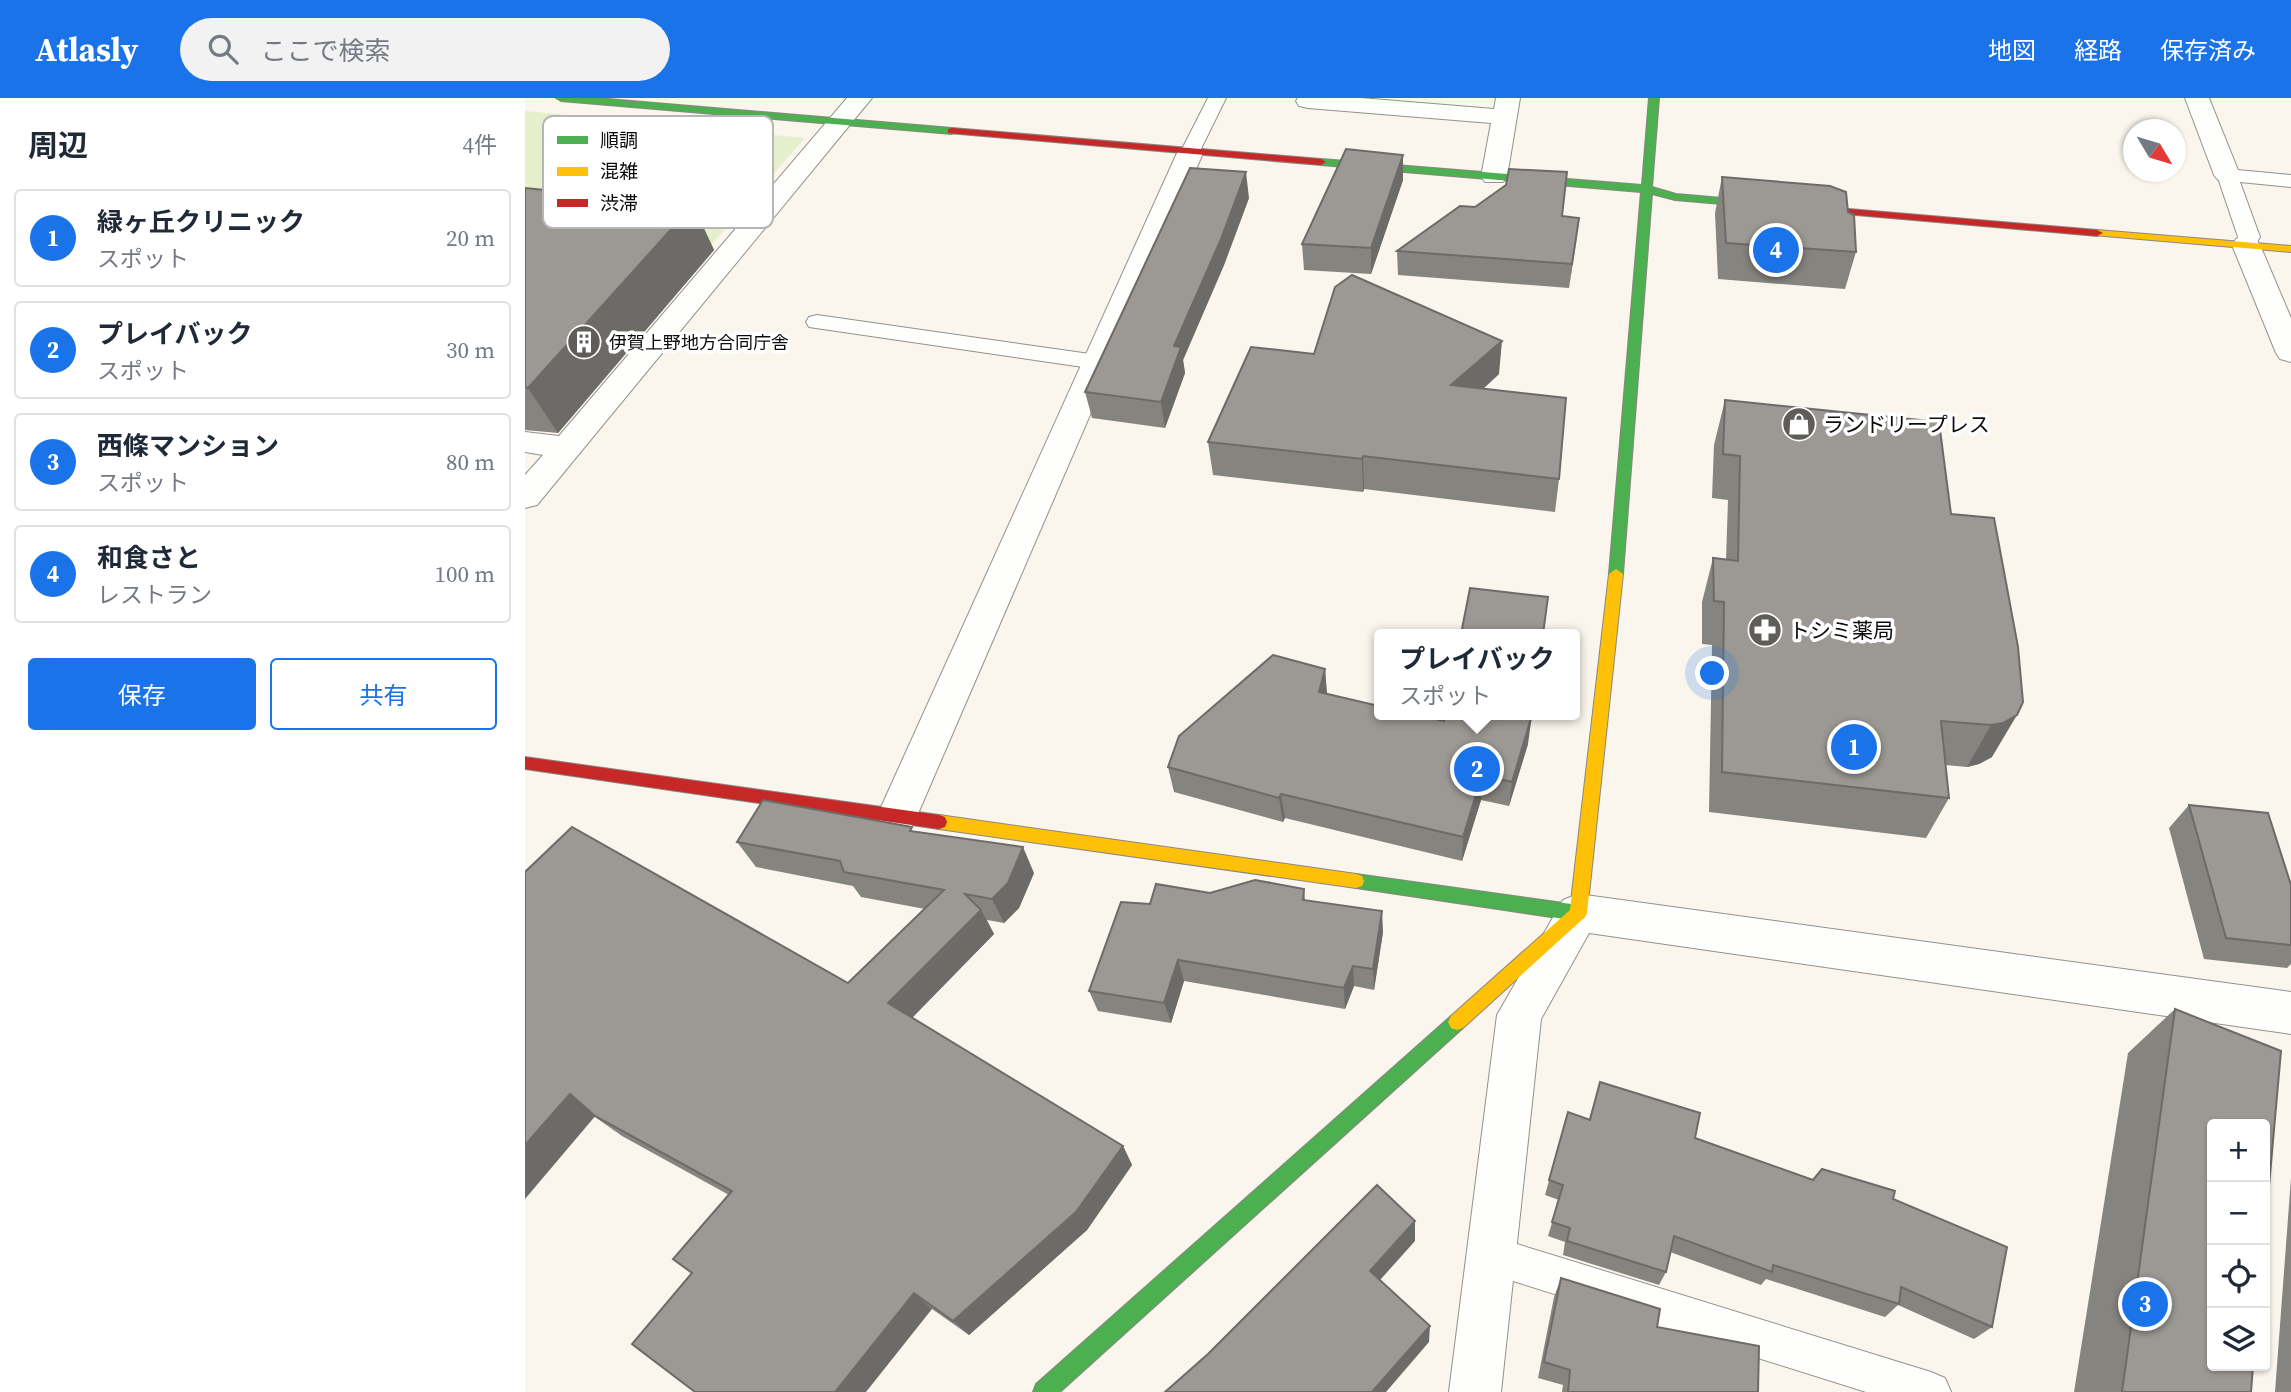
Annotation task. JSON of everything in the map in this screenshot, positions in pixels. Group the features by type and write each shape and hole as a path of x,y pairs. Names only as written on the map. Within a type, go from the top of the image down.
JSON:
{"street":[{"path":"561,98 598,99 1190,153 1646,189 1675,197 2291,248"},
{"path":"773,203 860,98"},
{"path":"1475,1392 1519,1016 1578,913 1612,636 1654,98"},
{"path":"2197,98 2227,175"},
{"path":"1308,101 1506,108 1494,177"},
{"path":"897,816 1190,153"},
{"path":"525,497 752,228"},
{"path":"2246,245 2291,353"},
{"path":"525,442 567,447"},
{"path":"525,763 2291,1013"},
{"path":"1044,1392 1578,913"}],"lane":[{"path":"1190,153 1217,98"},
{"path":"2246,245 2249,237 2227,175 2291,181"},
{"path":"817,321 1097,362"},
{"path":"1491,1255 1931,1392"}],"green space":[{"path":"525,111 577,116 543,116 543,228 726,228 710,246 525,227"},
{"path":"773,135 805,138 773,174"}],"building":[{"path":"1346,149 1403,155 1371,248 1302,244"},
{"path":"1190,168 1246,172 1221,239 1174,346 1181,347 1161,402 1085,392"},
{"path":"1509,169 1567,172 1562,216 1579,218 1572,264 1397,251 1460,206 1475,207 1506,185"},
{"path":"1722,177 1830,186 1846,192 1848,212 1854,215 1856,252 1726,243"},
{"path":"525,188 543,190 543,228 672,228 528,388 525,387"},
{"path":"1352,275 1502,341 1451,385 1566,398 1559,479 1363,456 1362,459 1208,442 1251,347 1314,354 1335,287"},
{"path":"1725,400 1939,422 1951,514 1994,518 2018,647 2023,702 2017,715 2003,723 1991,725 1941,721 1949,798 1722,772 1724,602 1714,601 1713,558 1738,561 1740,456 1723,454"},
{"path":"1470,588 1548,597 1544,629 1462,629"},
{"path":"1273,655 1325,669 1319,692 1374,705 1374,720 1531,720 1512,782 1482,775 1463,837 1281,794 1279,798 1168,767 1179,736"},
{"path":"763,800 912,827 910,831 1023,847 1008,883 992,899 965,894 981,910 888,1003 1123,1146 1076,1212 953,1321 914,1293 835,1392 695,1392 632,1344 692,1273 673,1259 732,1191 595,1116 570,1094 525,1145 525,872 572,827 848,983 944,890 844,872 840,861 737,842"},
{"path":"2189,805 2268,813 2291,885 2291,945 2226,938"},
{"path":"1255,880 1304,889 1303,900 1382,911 1373,969 1353,966 1344,988 1178,960 1164,1003 1089,991 1121,902 1150,904 1156,884 1210,893"},
{"path":"2175,1009 2281,1051 2270,1175 2270,1119 2207,1119 2207,1371 2253,1371 2251,1392 2122,1392"},
{"path":"1600,1082 1700,1113 1695,1138 1813,1180 1822,1169 1895,1191 1893,1199 2007,1247 1992,1327 1901,1287 1899,1304 1773,1265 1772,1272 1674,1236 1666,1272 1567,1241 1570,1228 1552,1222 1563,1185 1549,1180 1568,1112 1590,1120"},
{"path":"1377,1185 1415,1221 1370,1271 1430,1326 1372,1392 1165,1392 1208,1354"},
{"path":"1561,1278 1660,1309 1657,1327 1759,1346 1758,1392 1568,1392 1570,1370 1544,1362"}],"traffic: fast":[{"path":"561,98 952,131"},
{"path":"1616,574 1654,98"},
{"path":"1321,162 1646,189 1675,197 1814,209"},
{"path":"1356,881 1578,913"},
{"path":"1044,1392 1457,1022"}],"traffic: slow":[{"path":"2097,233 2291,249"},
{"path":"1457,1022 1578,913 1616,574"},
{"path":"939,822 1356,881"}],"traffic: jam":[{"path":"952,131 1321,162"},
{"path":"1814,209 2097,233"},
{"path":"525,763 939,822"}],"place":[{"name":"和食さと","path":"1776,250"},
{"name":"伊賀上野地方合同庁舎","path":"584,342"},
{"name":"ランドリープレス","path":"1799,424"},
{"name":"トシミ薬局","path":"1765,630"},
{"name":"緑ヶ丘クリニック","path":"1854,747"},
{"name":"プレイバック","path":"1477,769"},
{"name":"西條マンション","path":"2145,1304"}]}
